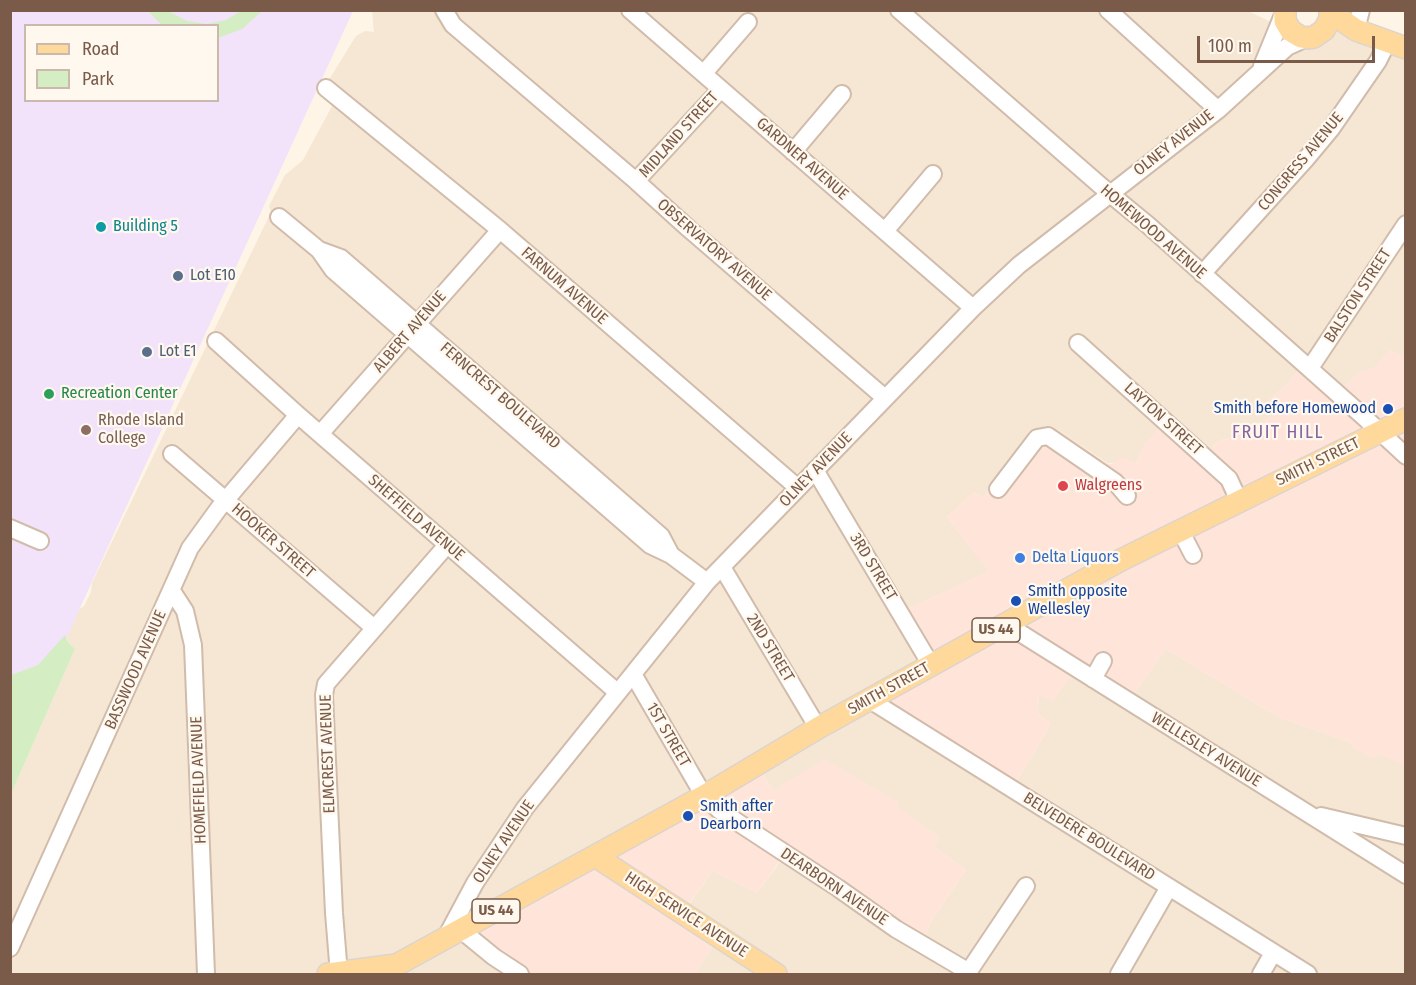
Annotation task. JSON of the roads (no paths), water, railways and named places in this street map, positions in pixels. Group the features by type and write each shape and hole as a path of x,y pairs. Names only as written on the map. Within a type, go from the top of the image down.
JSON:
{"main road":[{"path":"1285,10 1285,21 1291,31 1301,37 1323,23 1358,20 1397,44"},
{"name":"SMITH STREET","path":"388,970 704,796 818,728 1119,561 1406,419"},
{"name":"HIGH SERVICE AVENUE","path":"595,856 776,975"},
{"path":"335,974 388,970"}],"street":[{"name":"OBSERVATORY AVENUE","path":"444,10 453,24 885,399"},
{"name":"GARDNER AVENUE","path":"630,10 973,308"},
{"name":"HOMEWOOD AVENUE","path":"899,10 1148,225 1406,456"},
{"path":"1108,10 1218,110"},
{"name":"OLNEY AVENUE","path":"1260,69 1285,10"},
{"path":"704,73 748,22"},
{"name":"OLNEY AVENUE","path":"453,935 475,882 525,808 707,582 973,308 1019,266 1109,193 1218,110 1260,69 1287,47 1323,23"},
{"name":"CONGRESS AVENUE","path":"1202,274 1306,159 1331,129 1378,62 1397,44"},
{"name":"FARNUM AVENUE","path":"326,88 500,230 798,488"},
{"name":"MIDLAND STREET","path":"636,181 721,89"},
{"path":"793,152 842,94"},
{"path":"885,231 933,174"},
{"name":"FERNCREST BOULEVARD","path":"279,217 319,250 341,258 412,330 661,536 671,555 707,582"},
{"name":"BALSTON STREET","path":"1310,368 1406,224"},
{"name":"ALBERT AVENUE","path":"320,435 500,230"},
{"name":"SHEFFIELD AVENUE","path":"216,341 320,435 617,692"},
{"name":"LAYTON STREET","path":"1078,343 1229,479 1239,501"},
{"name":"BASSWOOD AVENUE","path":"10,948 190,548 226,500 298,415"},
{"path":"998,489 1037,438 1048,436 1115,482 1127,496"},
{"name":"HOOKER STREET","path":"172,454 373,627"},
{"name":"3RD STREET","path":"815,470 931,665"},
{"path":"10,528 40,541"},
{"path":"1180,530 1193,555"},
{"name":"ELMCREST AVENUE","path":"335,974 324,695 326,684 373,627 447,545"},
{"name":"2ND STREET","path":"722,567 818,728"},
{"name":"HOMEFIELD AVENUE","path":"172,591 185,611 193,645 206,975"},
{"name":"WELLESLEY AVENUE","path":"1009,622 1017,631 1406,875"},
{"path":"1093,679 1103,661"},
{"name":"1ST STREET","path":"633,674 704,796"},
{"name":"BELVEDERE BOULEVARD","path":"870,700 1308,975"},
{"name":"DEARBORN AVENUE","path":"704,796 728,817 802,863 896,929 968,973"},
{"path":"1308,813 1406,836"},
{"path":"968,973 1026,885"},
{"path":"1119,975 1169,887"},
{"path":"453,935 477,945 520,975"},
{"path":"1261,975 1273,952"}],"place":[{"name":"Building 5","path":"101,227"},
{"name":"Lot E10","path":"178,276"},
{"name":"Lot E1","path":"147,352"},
{"name":"Recreation Center","path":"49,394"},
{"name":"Smith before Homewood","path":"1388,409"},
{"name":"Rhode Island College","path":"86,430"},
{"name":"Walgreens","path":"1063,486"},
{"name":"Delta Liquors","path":"1020,558"},
{"name":"Smith opposite Wellesley","path":"1016,601"},
{"name":"Smith after Dearborn","path":"688,816"}],"district":[{"name":"FRUIT HILL","path":"1278,433"}]}
